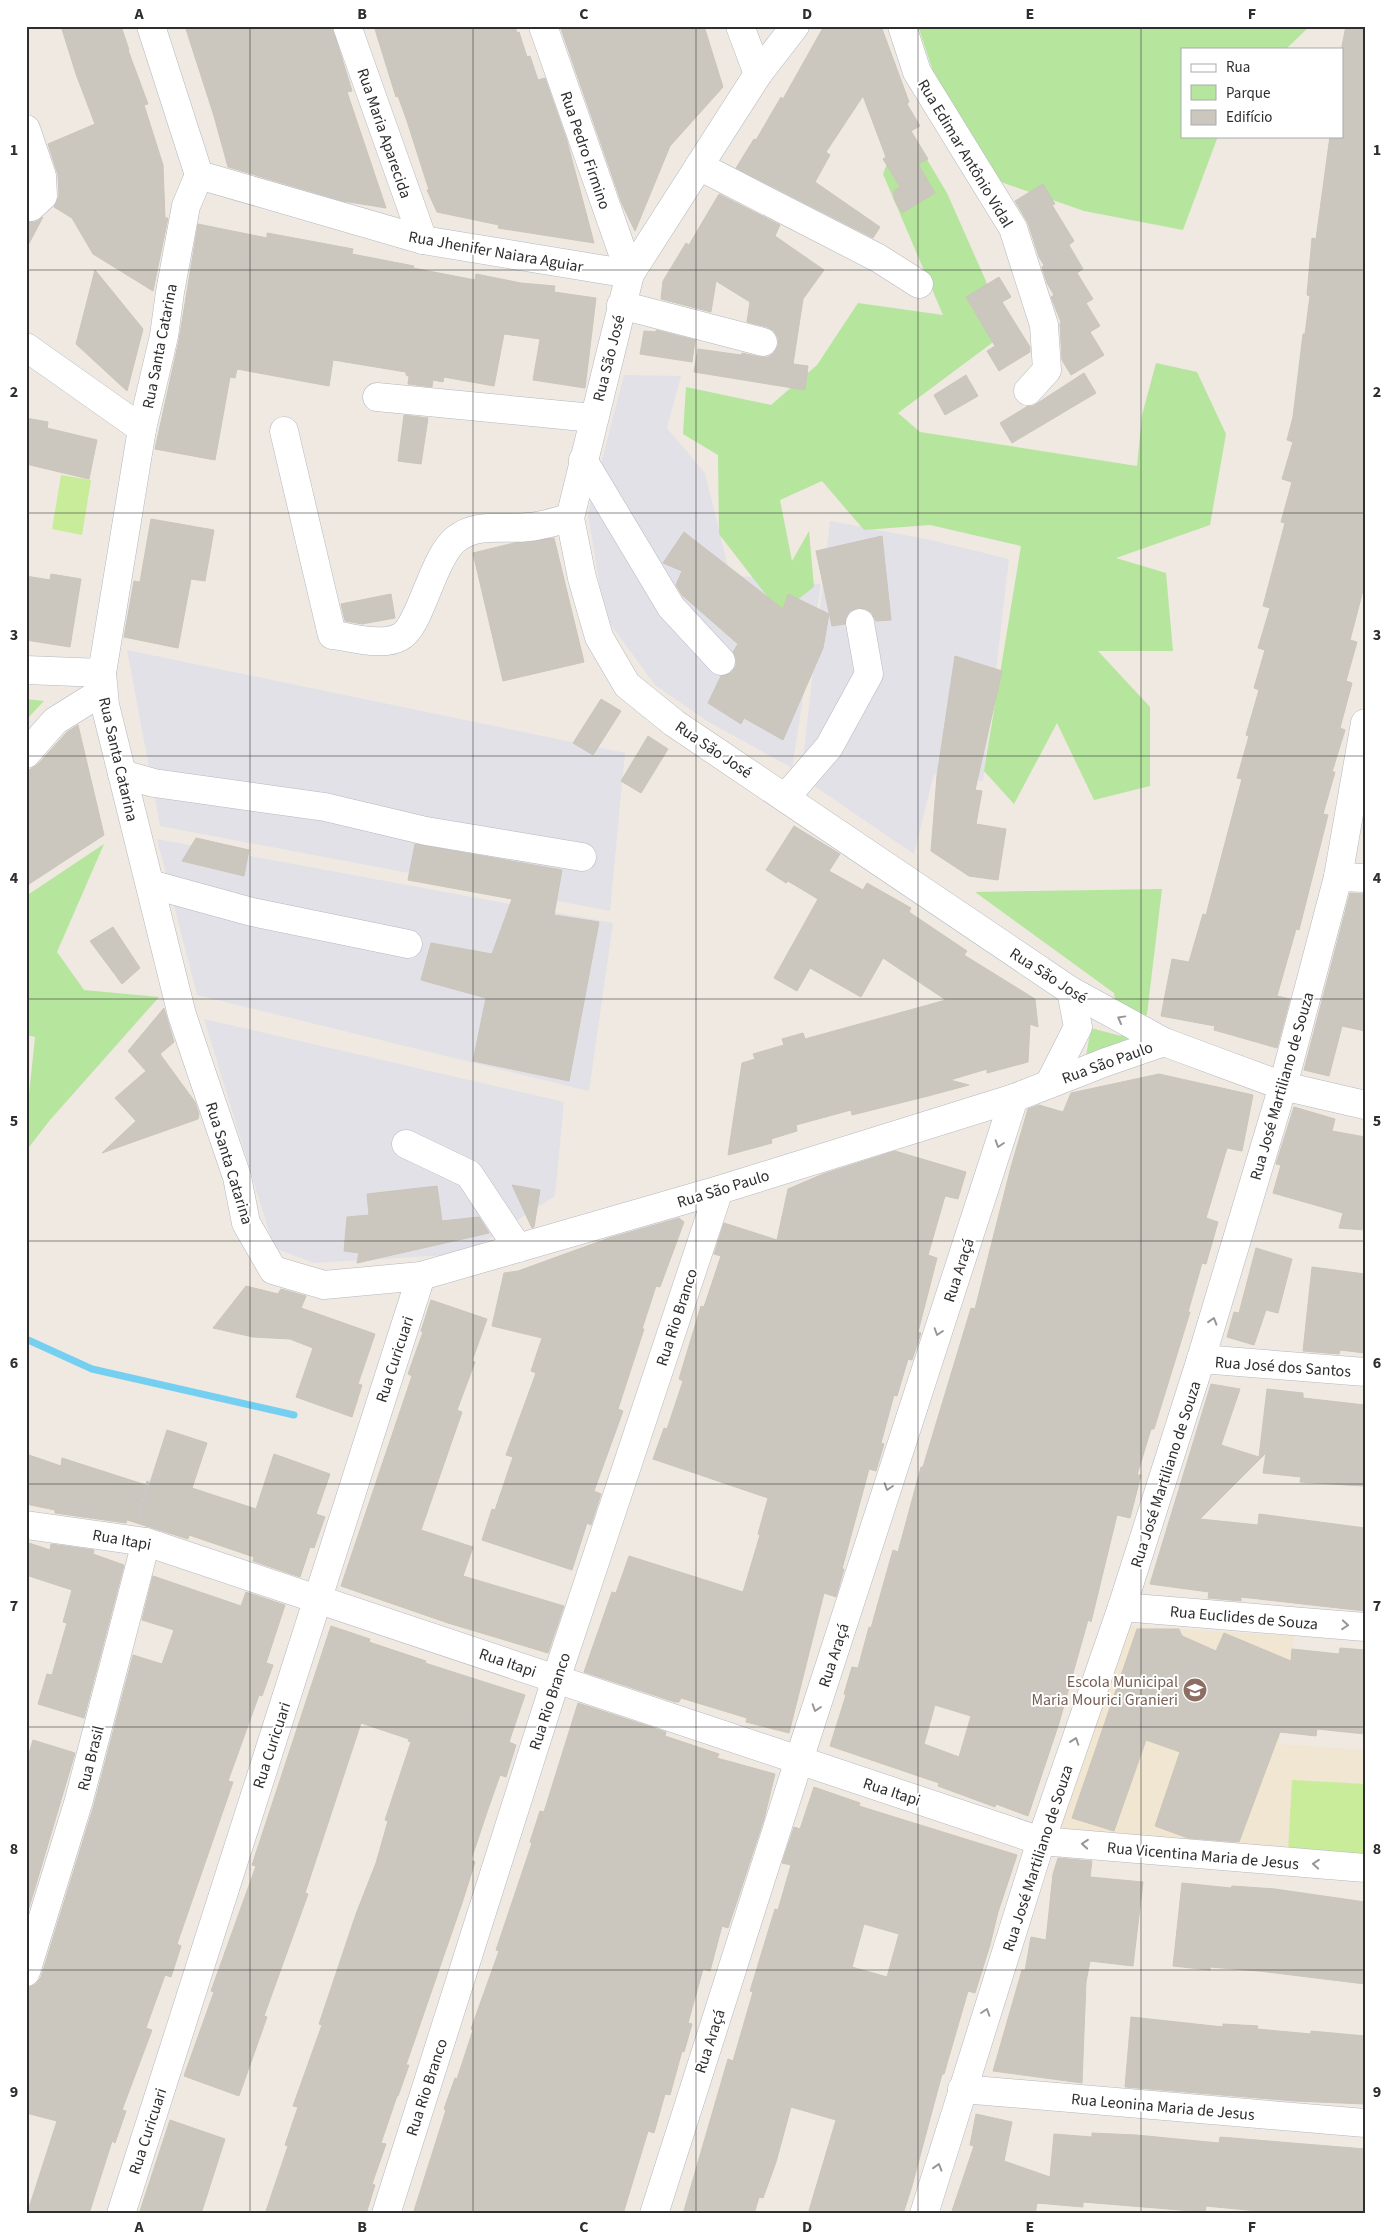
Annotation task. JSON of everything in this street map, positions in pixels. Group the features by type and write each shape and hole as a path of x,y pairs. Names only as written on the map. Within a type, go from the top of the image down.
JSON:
{"street":[{"path":"150,26 199,175"},
{"name":"Rua Maria Aparecida","path":"347,26 423,240"},
{"name":"Rua Pedro Firmino","path":"543,26 630,274"},
{"path":"740,26 758,74"},
{"path":"630,274 758,74 795,26"},
{"name":"Rua Edimar Antônio Vidal","path":"902,26 916,72 1013,228 1044,325 1047,370 1028,391"},
{"path":"26,129 42,176 43,196 31,207 26,206"},
{"path":"699,166 878,258 920,284"},
{"name":"Rua Jhenifer Naiara Aguiar","path":"199,175 423,240 630,274"},
{"name":"Rua Santa Catarina","path":"199,175 186,206 164,336 142,429 102,682 122,774 182,1016 237,1177 246,1222 273,1270"},
{"name":"Rua São José","path":"630,274 582,460 570,518 582,578 599,637 627,685 674,723 1071,991 1164,1042 1282,1086 1365,1105"},
{"path":"621,304 763,342"},
{"path":"26,347 142,429"},
{"path":"377,397 593,418"},
{"path":"284,431 332,635 383,641 401,637 414,621 435,569 455,540 474,528 530,527 570,518"},
{"path":"582,460 671,607 721,662"},
{"path":"785,798 829,747 870,674 860,623"},
{"path":"26,670 102,682"},
{"path":"26,754 55,721 102,682"},
{"name":"Rua José Martiliano de Souza","path":"924,2214 1041,1840 1122,1607 1201,1360 1282,1086 1352,878 1365,723"},
{"path":"122,774 154,783 325,807 426,831 582,857"},
{"path":"150,884 252,912 408,944"},
{"path":"1049,1084 1078,1027 1071,991"},
{"name":"Rua São Paulo","path":"273,1270 324,1285 421,1276 719,1190 1014,1098 1164,1042"},
{"name":"Rua Araçá","path":"654,2214 1014,1098"},
{"path":"406,1144 469,1174 518,1248"},
{"name":"Rua Rio Branco","path":"386,2214 556,1678 719,1190"},
{"name":"Rua Curicuari","path":"121,2214 421,1276"},
{"name":"Rua José dos Santos","path":"1201,1360 1365,1372"},
{"name":"Rua Itapi","path":"26,1525 139,1540 1041,1840"},
{"name":"Rua Brasil","path":"26,1972 80,1800 139,1540"},
{"name":"Rua Euclides de Souza","path":"1122,1607 1365,1627"},
{"name":"Rua Vicentina Maria de Jesus","path":"1041,1840 1365,1868"},
{"name":"Rua Leonina Maria de Jesus","path":"962,2090 1365,2123"}],"path":[{"path":"139,1540 148,1481"}],"shaded area":[{"path":"624,375 681,376 667,428 705,473 730,575 821,584 792,768 707,721 655,685 605,617 588,514"},
{"path":"830,521 931,540 1009,559 983,781 934,774 914,854 801,777"},
{"path":"127,650 625,753 610,911 160,826"},
{"path":"157,839 613,923 589,1091 197,995"},
{"path":"204,1019 564,1102 555,1196 465,1254 314,1263 274,1248"},
{"name":"Escola Municipal Maria Mourici Granieri","path":"1127,1626 1294,1636 1279,1744 1365,1750 1365,1860 1057,1829"}],"green space":[{"path":"918,26 1310,26 1287,48 1181,48 1181,138 1217,138 1183,230 1084,211 1001,182 944,104"},
{"path":"904,121 947,193 1008,331 898,413 920,432 1137,466 1142,415 1156,363 1197,372 1226,434 1210,525 1116,558 1166,573 1173,651 1098,651 1150,707 1150,786 1094,800 1057,723 1014,804 984,771 1021,546 930,525 864,530 822,481 780,500 792,561 809,531 814,587 780,613 719,534 718,455 683,434 686,387 771,405 817,365 858,303 943,315 883,174"},
{"path":"61,475 91,480 82,535 52,529"},
{"path":"26,699 44,701 26,720"},
{"path":"104,844 57,952 84,990 159,997 50,1120 26,1151 26,1097 29,1095 35,1037 26,1035 26,896"},
{"path":"1162,889 1147,1014 1123,1044 1086,1056 1091,1028 1121,1036 1114,993 975,892"},
{"path":"1292,1780 1365,1784 1365,1857 1288,1852"}],"building":[{"path":"61,26 121,26 148,104 144,105 163,165 165,218 168,218 153,291 93,254 72,218 54,207 59,196 58,175 48,144 95,124 76,74"},
{"path":"185,26 332,26 352,91 347,92 386,208 343,201 228,167"},
{"path":"374,26 515,26 517,33 519,32 527,57 530,56 538,80 545,78 567,141 594,243 498,228 499,225 437,212 427,190 429,190 407,121 398,96 396,97"},
{"path":"560,26 704,26 723,87 670,146 635,231 622,204"},
{"path":"824,26 881,26 909,102 907,104 920,126 911,131 928,159 918,164 935,193 902,213 894,199 894,191 900,187 883,159 886,157 863,96 826,152 830,155 815,182 880,227 873,238 736,168 754,139 756,140 781,97 783,99"},
{"path":"1346,26 1365,26 1365,583 1350,640 1357,642 1346,681 1352,683 1340,728 1345,730 1332,772 1335,772 1323,814 1328,815 1299,930 1296,929 1277,996 1290,999 1277,1048 1214,1030 1215,1026 1161,1016 1172,959 1189,962 1203,914 1206,915 1242,779 1237,778 1249,736 1246,735 1259,690 1254,688 1265,650 1258,648 1270,608 1263,606 1285,523 1281,522 1292,482 1282,479 1293,442 1287,440 1293,417 1303,334 1305,334 1310,296 1307,295 1312,238 1316,239 1330,138 1344,138 1344,48 1342,46"},
{"path":"1043,184 1055,204 1052,205 1074,241 1069,245 1083,269 1077,273 1093,299 1086,303 1100,326 1090,332 1104,355 1071,375 1062,360 1061,322 1051,297 1054,295 1047,283 1042,267 1044,265 1039,257 1028,223 1015,201"},
{"path":"719,194 780,225 775,236 824,270 803,299 793,364 808,366 805,390 694,372 698,349 741,355 742,353 760,357 768,357 774,353 778,346 778,338 774,331 767,327 747,322 750,302 716,281 711,312 661,299 663,281 686,243 689,245"},
{"path":"43,217 26,249 26,222 36,222"},
{"path":"198,224 267,238 267,233 353,249 352,254 475,280 476,274 521,283 555,286 554,292 596,298 585,388 533,380 540,339 504,334 494,386 444,377 443,382 433,380 432,387 408,384 409,376 406,375 406,372 333,360 329,386 237,369 235,378 230,377 215,460 155,449 179,340"},
{"path":"95,270 143,329 127,391 76,344"},
{"path":"999,277 1011,297 1002,302 1030,347 1030,352 999,371 987,351 995,346 966,297"},
{"path":"656,330 695,340 692,362 640,354 644,331 656,332"},
{"path":"1084,373 1096,393 1012,443 1000,423 1028,406 1033,406"},
{"path":"966,375 978,396 945,415 934,395"},
{"path":"404,415 428,418 421,464 398,461"},
{"path":"26,418 48,422 47,428 97,440 89,479 26,464"},
{"path":"151,519 214,530 205,581 191,579 178,648 124,637 134,581 140,582"},
{"path":"684,532 783,609 788,594 829,614 823,648 783,740 744,718 741,724 708,703 721,676 731,673 736,666 736,658 733,652 738,644 682,595 676,585 682,571 663,563"},
{"path":"882,536 891,620 876,621 872,613 866,609 858,608 850,611 846,617 845,624 832,626 816,551"},
{"path":"554,538 584,662 503,681 473,553 514,543"},
{"path":"51,574 81,579 70,647 26,640 26,576 50,580"},
{"path":"391,594 395,618 362,624 345,621 341,604"},
{"path":"955,656 1002,671 975,790 982,791 976,824 1006,829 998,880 969,876 931,851 937,776"},
{"path":"601,699 621,711 593,755 573,743"},
{"path":"78,725 104,835 26,886 26,772 38,764 67,732"},
{"path":"648,736 668,749 641,793 621,781"},
{"path":"794,826 840,854 829,871 863,890 867,883 911,908 909,912 967,951 964,955 1035,999 1038,1027 1030,1024 1028,1062 987,1073 987,1069 950,1080 969,1085 852,1115 851,1110 796,1125 797,1131 771,1139 772,1143 728,1155 742,1063 755,1059 753,1054 784,1045 782,1039 803,1033 805,1039 946,1000 883,958 861,997 810,968 797,991 774,978 818,899 788,881 786,883 766,870"},
{"path":"196,838 249,850 244,876 182,861"},
{"path":"415,844 562,870 554,915 599,922 569,1081 473,1061 486,998 421,980 431,943 492,954 512,899 408,880"},
{"path":"1350,893 1365,894 1365,1031 1342,1026 1329,1076 1304,1070"},
{"path":"113,927 140,968 122,984 90,941"},
{"path":"164,1008 174,1042 160,1054 195,1102 199,1114 198,1119 102,1153 136,1121 115,1098 146,1071 128,1051"},
{"path":"1159,1074 1253,1095 1242,1151 1227,1148 1206,1218 1218,1222 1206,1264 1202,1263 1188,1312 1190,1312 1154,1429 1151,1429 1137,1475 1141,1475 1130,1518 1117,1515 1091,1622 1088,1620 1059,1723 1028,1816 996,1804 995,1807 938,1786 939,1783 830,1746 846,1695 844,1694 852,1667 858,1668 893,1550 898,1552 921,1467 923,1467 971,1308 975,1309 1011,1167 1028,1109 1039,1105 1063,1112 1071,1093","holes":["935,1705 971,1716 959,1757 924,1744"]},
{"path":"1294,1107 1335,1119 1332,1131 1365,1137 1365,1230 1339,1228 1343,1213 1273,1193 1281,1165 1276,1164"},
{"path":"895,1151 966,1172 958,1199 945,1196 928,1255 937,1258 918,1332 921,1333 912,1360 908,1359 897,1396 894,1395 881,1443 884,1444 876,1471 869,1469 836,1597 824,1593 789,1733 746,1722 747,1718 681,1698 679,1702 675,1702 584,1672 612,1592 616,1593 629,1556 743,1592 760,1535 758,1534 768,1498 653,1459 664,1428 667,1429 683,1381 679,1379 701,1306 704,1307 721,1256 714,1254 724,1223 777,1240 788,1189 823,1174"},
{"path":"512,1185 540,1190 534,1227 532,1228"},
{"path":"437,1186 442,1221 479,1217 489,1233 357,1263 359,1253 344,1251 347,1217 369,1215 367,1194"},
{"path":"679,1218 684,1222 660,1287 656,1286 642,1329 644,1329 618,1409 623,1411 594,1491 601,1494 591,1525 587,1523 572,1570 482,1540 492,1509 495,1510 513,1457 506,1455 536,1373 531,1371 542,1338 492,1326 504,1273 518,1271 609,1238"},
{"path":"1256,1248 1292,1259 1278,1313 1266,1310 1254,1345 1227,1337 1234,1312 1239,1313"},
{"path":"1312,1267 1365,1274 1365,1353 1340,1350 1339,1354 1303,1351"},
{"path":"246,1286 278,1294 281,1289 306,1296 301,1308 375,1334 358,1384 362,1385 352,1417 296,1397 313,1348 290,1339 253,1337 213,1328"},
{"path":"431,1300 487,1319 472,1361 475,1362 457,1410 462,1412 421,1530 473,1547 463,1576 564,1606 548,1653 448,1623 341,1586 412,1376 408,1374 423,1332 421,1331"},
{"path":"1211,1384 1240,1389 1221,1445 1259,1457 1267,1389 1303,1393 1303,1398 1365,1405 1363,1486 1300,1482 1301,1477 1263,1473 1266,1453 1200,1519 1258,1525 1259,1514 1365,1528 1365,1611 1241,1597 1241,1601 1208,1598 1209,1592 1150,1584"},
{"path":"167,1430 207,1443 192,1488 256,1509 274,1454 330,1474 316,1514 325,1517 314,1548 310,1547 300,1577 253,1561 254,1557 189,1535 188,1539 127,1520 126,1523 55,1513 55,1510 26,1504 26,1454 61,1466 62,1458 149,1486"},
{"path":"26,1542 50,1550 51,1544 94,1550 93,1554 124,1565 84,1718 38,1704 47,1674 52,1675 67,1623 63,1622 72,1590 26,1575"},
{"path":"153,1576 241,1606 246,1592 285,1605 266,1663 273,1665 262,1696 259,1695 228,1781 233,1782 177,1944 181,1946 171,1977 165,1975 146,2028 152,2030 122,2110 126,2111 115,2143 112,2141 89,2214 27,2214 57,2121 26,2113 26,1995 29,1987 36,1984 41,1977 94,1805 133,1655 162,1664 174,1630 142,1620"},
{"path":"331,1626 370,1639 369,1642 426,1661 425,1663 525,1695 509,1742 516,1745 506,1777 500,1775 487,1812 471,1860 475,1862 462,1903 406,2065 409,2065 381,2143 386,2144 372,2184 375,2185 366,2214 265,2214 288,2146 285,2145 298,2107 293,2106 322,2025 319,2024 356,1914 376,1863 388,1821 385,1820 411,1742 408,1741 409,1739 361,1723 305,1893 308,1894 264,2016 267,2017 239,2096 184,2076 214,1992 211,1991 256,1866 252,1865"},
{"path":"1137,1629 1179,1629 1182,1636 1216,1651 1224,1633 1291,1661 1292,1649 1339,1654 1340,1648 1365,1650 1365,1734 1317,1729 1316,1736 1280,1732 1239,1842 1188,1838 1155,1826 1180,1752 1146,1740 1114,1831 1072,1818"},
{"path":"578,1703 666,1732 665,1736 719,1754 717,1758 775,1774 764,1819 728,1928 722,1926 710,1971 703,1969 688,2023 692,2024 684,2052 682,2051 670,2095 665,2094 654,2133 648,2131 623,2214 413,2214 446,2110 444,2109 455,2078 457,2079 473,2030 471,2029 499,1951 496,1950 532,1843 530,1842 540,1811 544,1812"},
{"path":"33,1740 75,1753 26,1918 26,1764"},
{"path":"814,1787 860,1803 859,1806 1017,1855 998,1912 975,1993 968,1991 944,2074 942,2074 903,2214 808,2214 836,2120 791,2107 776,2162 763,2198 759,2197 754,2214 683,2214 728,2059 733,2061 753,1992 750,1991 775,1909 778,1910 791,1865 782,1863 794,1827 800,1829","holes":["864,1924 899,1934 887,1977 852,1967"]},
{"path":"1058,1858 1092,1861 1090,1877 1143,1882 1133,1966 1090,1961 1086,1982 1082,2083 993,2071 1022,1970 1025,1971 1031,1937 1046,1940 1053,1874"},
{"path":"1182,1883 1231,1888 1232,1886 1275,1889 1365,1902 1365,1984 1259,1971 1210,1967 1210,1970 1173,1966"},
{"path":"1131,2017 1223,2027 1223,2024 1258,2026 1257,2029 1365,2036 1365,2104 1295,2101 1125,2087"},
{"path":"976,2114 1012,2122 1004,2161 1050,2177 1054,2134 1092,2137 1092,2133 1136,2135 1219,2143 1220,2137 1365,2149 1365,2214 1288,2214 1206,2206 1205,2212 1083,2202 1083,2207 1037,2203 1035,2214 951,2214 974,2146 970,2145"},
{"path":"170,2120 225,2139 201,2214 139,2214"}],"waterway":[{"path":"26,1339 92,1369 294,1415"}],"place":[{"name":"Escola Municipal Maria Mourici Granieri","path":"1195,1690"}]}
